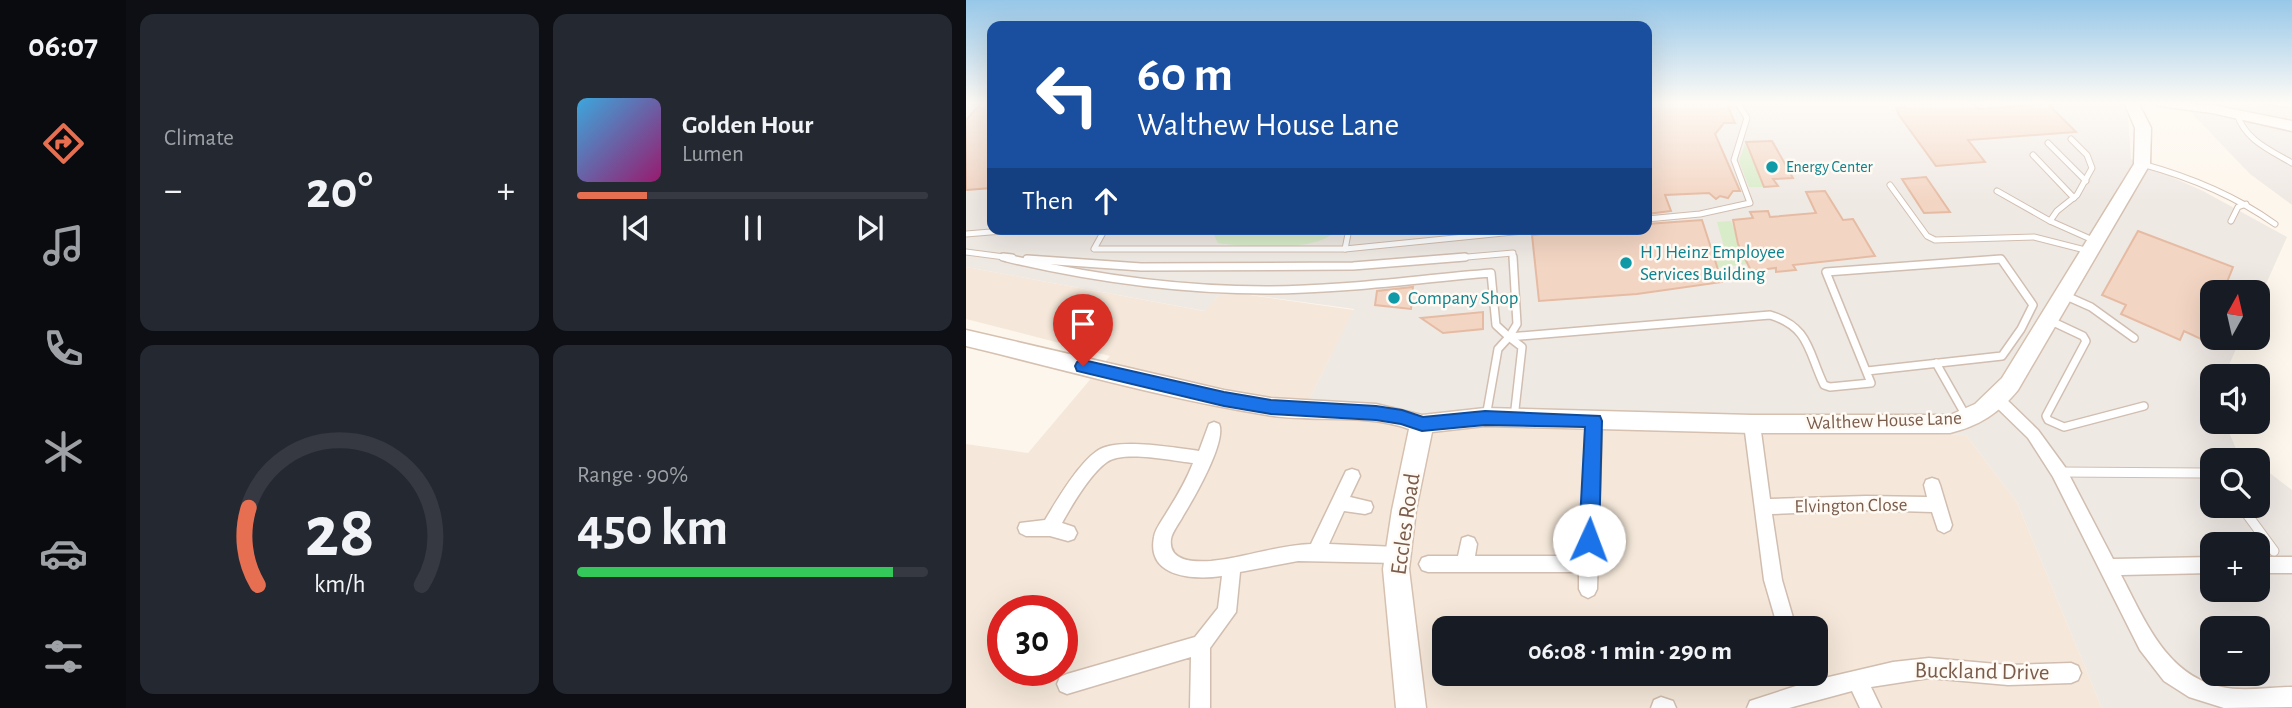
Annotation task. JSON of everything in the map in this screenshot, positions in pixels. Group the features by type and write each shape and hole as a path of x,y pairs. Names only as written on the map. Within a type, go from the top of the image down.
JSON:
{"street":[{"name":"Walthew House Lane","path":"1422,424 1485,418 1752,424 1941,424 1968,420 1997,400 2010,384 2142,164 2143,135"},
{"path":"966,338 1224,399 1271,407 1376,413 1402,417 1422,424"},
{"path":"1997,400 2033,434 2059,472 2147,643 2160,662 2182,682 2196,690 2224,698 2292,697"},
{"path":"1588,589 1594,421"},
{"name":"Eccles Road","path":"1412,708 1399,609 1397,555 1422,424"},
{"path":"1752,424 1773,580 1784,616"},
{"path":"1214,428 1205,458 1166,528 1161,545 1167,559 1185,568 1208,571 1284,555 1397,555"},
{"path":"1049,528 1072,490 1103,455 1127,450 1205,458"},
{"path":"1316,553 1352,476"},
{"path":"1932,485 1944,525"},
{"path":"1338,503 1365,507"},
{"name":"Elvington Close","path":"1763,507 1866,503 1938,505"},
{"path":"1026,528 1049,528 1068,533"},
{"path":"1465,564 1468,544"},
{"path":"1428,564 1588,564"},
{"path":"2108,567 2200,565"},
{"path":"2270,565 2292,565"},
{"path":"1078,681 1201,645 1227,612 1232,566"},
{"path":"1200,708 1201,645"},
{"name":"Buckland Drive","path":"1828,681 1857,680 1929,668 2008,675 2071,673"},
{"path":"1857,680 1871,708"},
{"name":"Buckland Drive","path":"1757,708 1799,686"}],"lane":[{"path":"1652,219 1700,214 1750,203 1734,160 1742,135"},
{"path":"2248,135 2292,163"},
{"path":"2050,221 2051,216 2074,198 2086,181 2091,162 2071,139"},
{"path":"2048,143 2086,181"},
{"path":"2033,155 2074,198"},
{"path":"2142,164 2207,184 2246,204 2275,224"},
{"path":"1890,185 1927,236 1935,240 2034,237 2092,246"},
{"path":"1997,191 2092,246"},
{"path":"2231,221 2238,207 2246,204"},
{"path":"966,234 987,232"},
{"path":"1102,235 1094,249 1345,248 1480,235"},
{"path":"1345,248 1348,235"},
{"path":"966,252 1007,258 1141,267 1353,266 1513,253 1517,324 1498,349 1485,418"},
{"path":"1007,258 1052,269 1189,288 1269,290 1353,286 1491,273 1496,326 1522,347 1514,419"},
{"path":"1509,337 1770,315 1791,321 1799,327 1824,385 1830,387 1871,383 1826,272 2000,259 2033,305 2021,330 2002,356 1867,371"},
{"path":"2063,295 2091,307 2134,338"},
{"path":"2048,320 2083,336 2086,341 2046,416 2048,420 2064,427 2144,406"},
{"path":"1936,363 1968,420"},
{"path":"2059,472 2200,473"},
{"path":"2250,518 2274,551"}],"shaded area":[{"path":"966,135 987,135 987,235 1652,235 1652,135 2129,135 2131,159 2203,191 2287,237 2268,280 2200,280 2200,350 2236,350 2229,364 2200,364 2200,434 2230,434 2236,448 2200,448 2200,518 2270,518 2270,473 2292,490 2292,708 2102,708 2017,502 1966,435 1302,414 1354,309 1222,291 1205,311 966,267"},
{"path":"2213,135 2292,135 2292,205 2250,174"},
{"path":"966,267 1204,311 1222,291 1354,310 1302,414 1966,435 2017,502 2102,708 966,708 966,444 1028,453 1110,356 966,319"}],"green space":[{"path":"1745,144 1764,187 1749,187 1739,161"},
{"path":"1731,221 1748,264 1718,267 1715,259 1719,257 1715,248 1724,247 1717,222"},
{"path":"1214,235 1330,235 1316,242 1300,245 1263,247 1218,243"}],"building":[{"path":"966,135 987,135 987,188 966,190"},
{"path":"1652,135 1715,135 1740,191 1733,191 1728,198 1720,196 1716,199 1709,193 1665,195 1671,211 1652,213"},
{"path":"1914,135 2035,135 1968,140 1985,162 1936,166"},
{"name":"Energy Center","path":"1772,141 1793,178 1773,179 1778,186 1764,187 1746,142"},
{"path":"1926,177 1950,212 1924,213 1902,179"},
{"path":"1825,191 1843,220 1853,219 1875,256 1793,265 1796,270 1776,272 1776,268 1751,271 1738,244 1733,220 1753,218 1750,212 1768,211 1770,217 1816,213 1806,192"},
{"name":"H J Heinz Employee Services Building","path":"1702,220 1722,282 1637,294 1539,301 1532,235 1652,235 1652,224"},
{"path":"2138,231 2233,267 2228,280 2200,280 2200,339 2184,331 2180,340 2121,314 2126,305 2102,295"},
{"name":"Company Shop","path":"1413,287 1411,309 1375,305 1377,291"},
{"path":"1483,312 1483,329 1443,333 1421,318"}],"place":[{"name":"Energy Center","path":"1772,167"},
{"name":"H J Heinz Employee Services Building","path":"1626,263"},
{"name":"Company Shop","path":"1394,298"}],"route":[{"path":"1083,366 1224,399 1271,407 1376,413 1402,417 1422,424 1485,418 1594,421 1589,540"}]}
